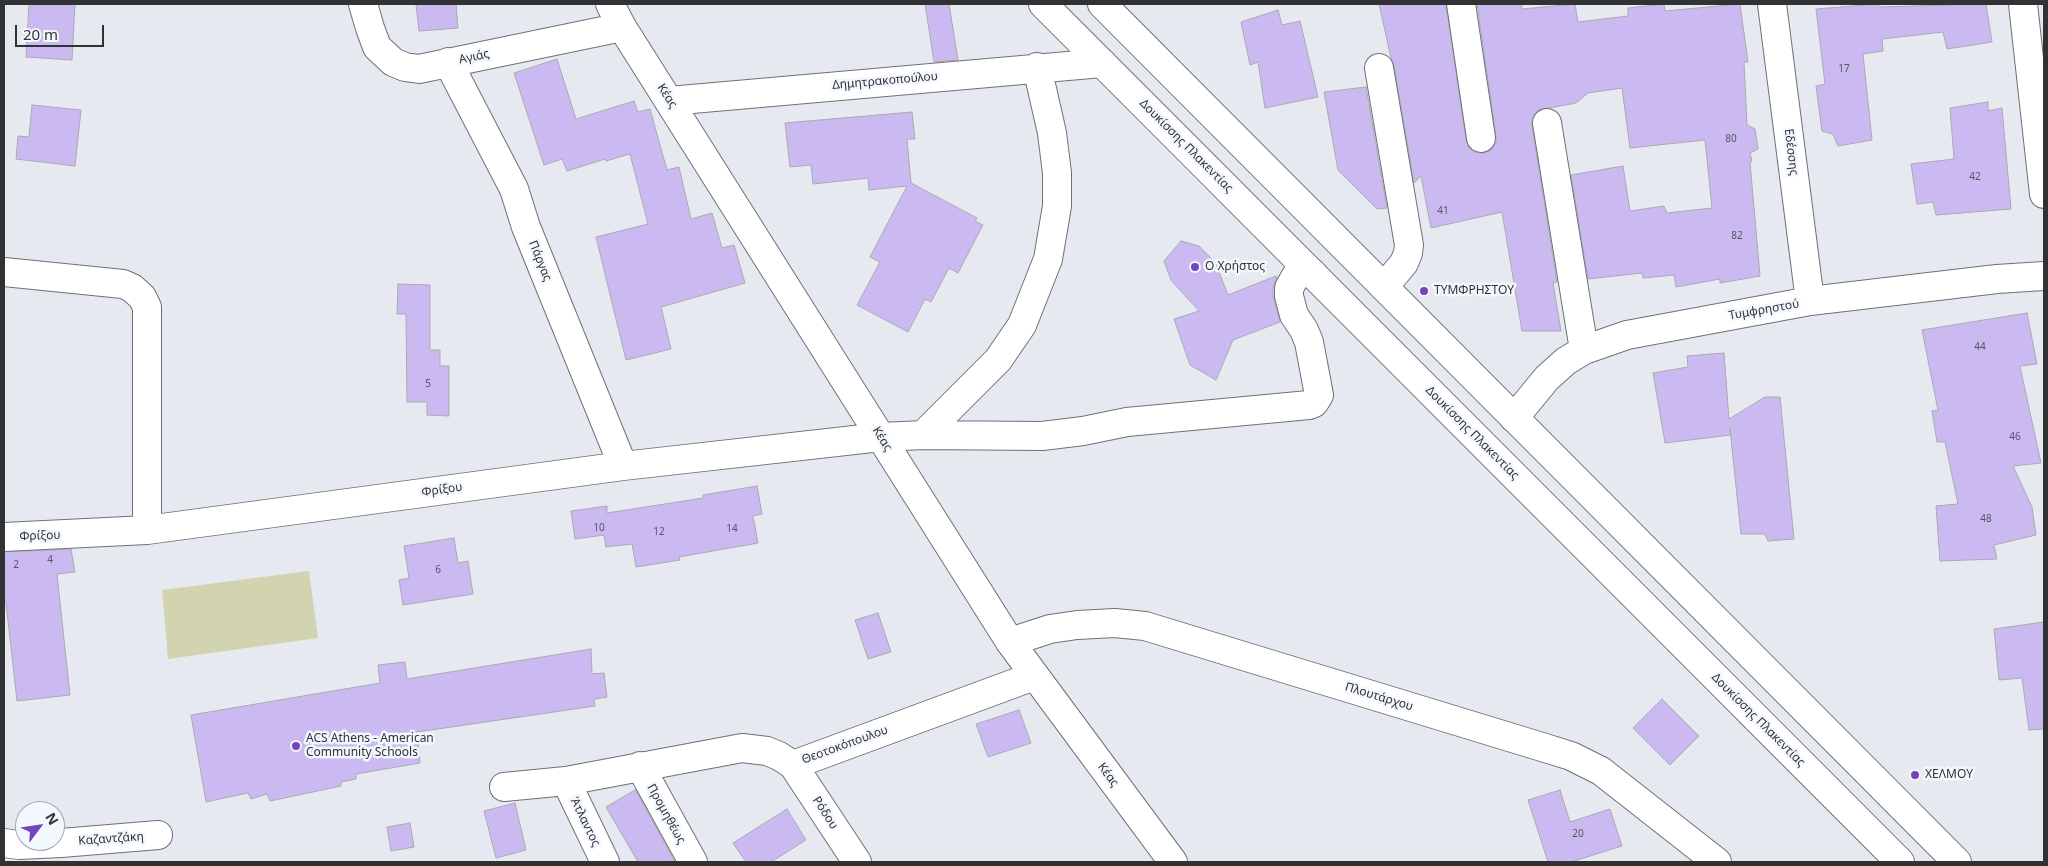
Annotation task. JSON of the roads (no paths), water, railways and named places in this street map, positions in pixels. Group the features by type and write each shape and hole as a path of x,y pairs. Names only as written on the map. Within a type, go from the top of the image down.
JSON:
{"street":[{"name":"Αγιάς","path":"363,4 377,47 393,62 405,67 419,69 616,15"},
{"name":"Δουκίσσης Πλακεντίας","path":"1043,4 1900,862"},
{"path":"1102,4 1957,862"},
{"path":"1461,4 1481,138"},
{"name":"Εδέσσης","path":"1772,4 1810,301"},
{"path":"2023,4 2044,194"},
{"name":"Κέας","path":"616,15 1010,642 1173,862"},
{"name":"Πάργας","path":"448,62 514,189 526,227 623,466"},
{"name":"Δημητρακοπούλου","path":"669,101 1102,62"},
{"path":"923,435 998,360 1022,325 1048,259 1057,206 1057,173 1052,133 1037,67"},
{"path":"1378,68 1408,245 1408,254 1404,263 1384,287"},
{"path":"1547,123 1584,350"},
{"name":"Φρίξου","path":"4,537 147,530 623,466 881,437 923,435 1042,436 1083,431 1127,422 1314,403 1318,395 1308,342 1304,330 1294,316 1289,296 1290,288 1297,274 1306,268 1313,274"},
{"path":"4,272 123,284 132,288 142,297 147,307 147,530"},
{"name":"Τυμφρηστού","path":"1514,418 1547,378 1566,361 1584,350 1627,335 1810,301 1997,279 2044,276"},
{"name":"Πλουτάρχου","path":"1010,642 1050,629 1077,625 1115,623 1145,626 1571,756 1601,771 1717,862"},
{"name":"Θεοτοκόπουλου","path":"504,787 566,781 742,748 767,750 793,765 1034,676"},
{"name":"Ρόδου","path":"793,765 857,862"},
{"name":"Προμηθέως","path":"640,766 693,862"},
{"name":"Άτλαντος","path":"566,781 605,862"},
{"name":"Καζαντζάκη","path":"4,843 36,844 158,835"}],"place":[{"name":"Ο Χρήστος","path":"1195,267"},
{"name":"ΤΥΜΦΡΗΣΤΟΥ","path":"1424,291"},
{"name":"ACS Athens - American Community Schools","path":"296,746"},
{"name":"ΧΕΛΜΟΥ","path":"1915,775"}]}
